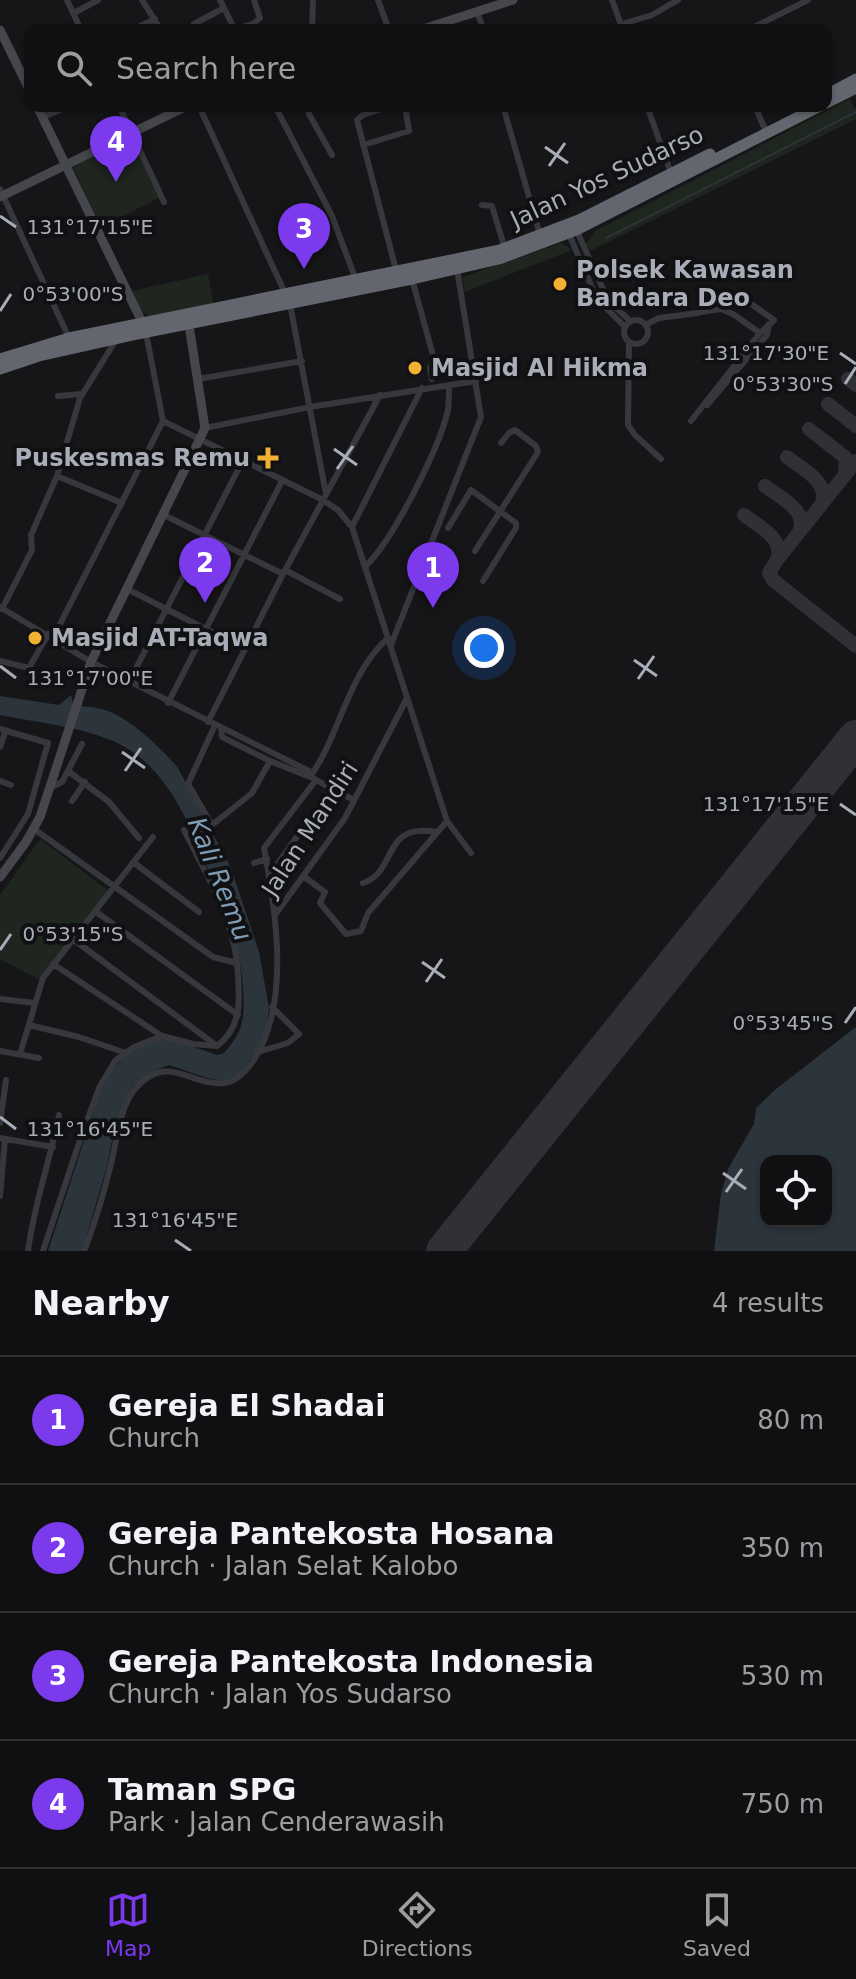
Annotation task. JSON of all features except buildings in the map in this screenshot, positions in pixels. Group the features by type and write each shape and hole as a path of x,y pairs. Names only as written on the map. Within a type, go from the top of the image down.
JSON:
{"highway":[{"path":"832,93 852,86"},
{"path":"832,99 852,86"},
{"name":"Jalan Yos Sudarso","path":"0,359 69,338 145,328 288,299 357,281 438,268 505,249 571,227 671,173 745,140 793,112"},
{"path":"0,369 39,356 117,339 145,328 189,325 288,299 412,279 438,268 457,269 499,259 807,112"}],"street":[{"path":"67,0 79,24"},
{"path":"74,13 98,0"},
{"path":"142,0 158,24"},
{"path":"220,0 232,24"},
{"path":"252,24 257,22 261,6 254,0"},
{"path":"312,24 313,0"},
{"path":"378,0 387,24"},
{"path":"476,0 482,24"},
{"path":"439,24 513,0"},
{"path":"612,0 621,24"},
{"path":"630,24 678,0"},
{"path":"760,24 808,0"},
{"path":"194,24 224,8"},
{"path":"145,24 155,19"},
{"path":"0,30 24,73"},
{"path":"0,661 29,668 51,636 163,421 145,328 40,112"},
{"path":"43,117 55,112"},
{"path":"122,112 164,202"},
{"path":"69,338 1,194 175,112"},
{"path":"202,112 288,299 325,497"},
{"path":"278,112 332,216 357,281"},
{"path":"309,112 332,155"},
{"path":"375,112 357,119 397,273"},
{"path":"363,145 409,131 406,112"},
{"path":"505,112 540,235"},
{"path":"649,112 671,173"},
{"path":"758,112 764,127"},
{"path":"482,205 492,206 505,249"},
{"path":"571,227 608,300 627,324"},
{"path":"275,915 265,847 313,776 364,668 377,648 390,641 481,417 457,269"},
{"path":"412,279 434,359 430,368 432,379"},
{"path":"721,309 733,299 744,299 774,320 760,333 750,351"},
{"path":"645,325 659,318 721,309 760,333"},
{"path":"627,324 641,321 647,336 639,343 629,342"},
{"path":"627,324 624,333 629,342 628,419 635,435 661,459"},
{"path":"691,421 767,335 769,324"},
{"path":"0,877 34,829 91,662 205,428 189,325"},
{"path":"117,339 82,394 57,476 32,531 32,550 1,608 91,662 354,800"},
{"path":"198,379 302,361"},
{"path":"205,428 310,407 476,381"},
{"path":"366,566 391,535 427,462 446,417 449,385"},
{"path":"352,527 422,388"},
{"path":"58,396 82,394"},
{"path":"270,761 252,793 212,825 188,784 245,649 380,395"},
{"path":"163,421 282,481 325,497 352,527 447,821 471,853"},
{"path":"475,551 538,452 536,446 515,430 501,443"},
{"path":"129,682 243,460"},
{"path":"57,476 122,503"},
{"path":"168,703 282,481"},
{"path":"448,528 471,490 514,520 517,526 483,581"},
{"path":"164,515 340,599"},
{"path":"127,589 245,649"},
{"name":"Jalan Mandiri","path":"84,1251 120,1125 134,1090 149,1078 172,1070 216,1083 230,1082 244,1073 258,1052 268,1029 272,1007 276,974 275,915 345,818 406,700"},
{"path":"215,725 222,737 307,778 313,776"},
{"path":"0,747 3,730 48,743 34,799 22,826 0,858"},
{"path":"50,788 60,784 82,744"},
{"path":"68,771 120,811 139,838"},
{"path":"0,781 11,785"},
{"path":"72,801 85,782"},
{"path":"271,873 331,789"},
{"path":"34,799 45,802"},
{"path":"303,876 325,892 320,903 346,934 361,931 368,913 447,821"},
{"path":"34,829 213,957 237,963"},
{"path":"363,883 371,879 396,841 405,834 418,829 436,832"},
{"path":"53,964 162,1036 217,1046 223,1041 238,1015 240,997 235,946 184,830"},
{"path":"20,1054 43,978 153,837"},
{"path":"254,863 267,859"},
{"path":"385,860 400,873"},
{"path":"133,862 199,912"},
{"path":"95,911 238,1015"},
{"path":"74,940 217,1046"},
{"path":"0,999 35,1003"},
{"path":"258,1052 288,1043 299,1034 272,1007"},
{"path":"29,1025 126,1053"},
{"path":"43,1251 100,1086 115,1061 153,1038 162,1036"},
{"path":"0,1051 39,1058"},
{"path":"0,1123 6,1080"},
{"path":"28,1251 34,1212 59,1115"},
{"path":"0,1196 2,1138 53,1147"}],"shaded area":[{"path":"850,99 856,110 856,119 590,251 586,244 595,231 825,112 832,112 832,108"},
{"path":"130,138 159,198 101,227 73,167"},
{"path":"562,243 572,250 465,292 462,277"},
{"path":"208,274 214,307 154,319 140,310 132,291"},
{"path":"40,839 109,891 40,980 0,959 0,895"}],"water":[{"name":"Kali Remu","path":"71,695 73,704 108,711 130,723 178,768 231,868 259,952 269,1008 260,1046 237,1077 222,1081 169,1065 151,1072 133,1086 113,1135 82,1251 48,1251 100,1092 114,1067 131,1051 161,1038 217,1055 224,1053 240,1030 244,1001 239,956 229,918 184,815 153,770 133,752 108,739 0,715 0,696 59,705"},
{"path":"856,1027 856,1251 714,1251 721,1194 728,1169 754,1124 756,1108"}],"waterway":[{"path":"606,238 856,112"}],"taxiway":[{"path":"848,379 856,385"},
{"path":"828,404 856,426"},
{"path":"809,429 846,458 845,474"},
{"path":"787,457 818,482 822,488 822,503"},
{"path":"856,461 769,573 773,580 856,646"},
{"path":"765,486 797,511 801,524 799,532"},
{"path":"744,515 774,539 777,560"}],"runway":[{"path":"444,1251 856,738"}],"place":[{"name":"Taman SPG","path":"116,182"},
{"name":"Gereja Pantekosta Indonesia","path":"304,269"},
{"name":"Polsek Kawasan Bandara Deo","path":"560,284"},
{"name":"Masjid Al Hikma","path":"415,368"},
{"name":"Puskesmas Remu","path":"268,458"},
{"name":"Gereja Pantekosta Hosana","path":"205,603"},
{"name":"Gereja El Shadai","path":"433,608"},
{"name":"Masjid AT-Taqwa","path":"35,638"}]}
